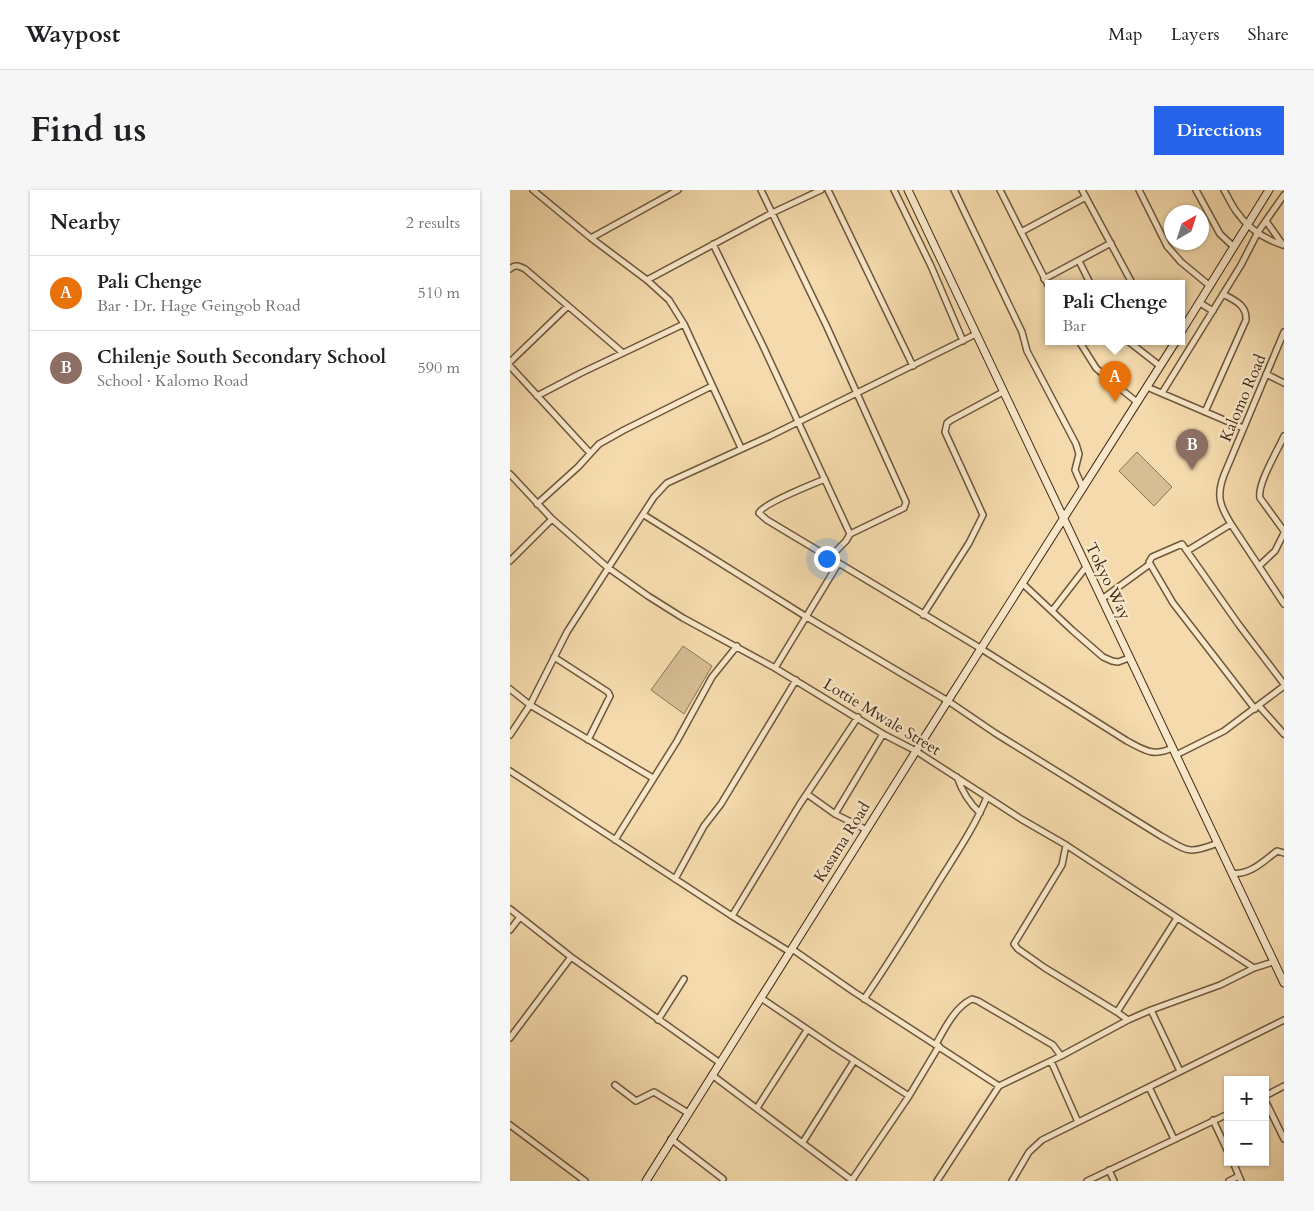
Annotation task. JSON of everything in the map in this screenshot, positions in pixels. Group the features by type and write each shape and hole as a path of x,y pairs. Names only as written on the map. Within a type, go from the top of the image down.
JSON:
{"street":[{"path":"533,190 591,238 648,280 669,300 684,324 741,448"},
{"path":"591,238 678,190"},
{"path":"761,190 857,393 906,502 904,508 850,534 846,541 828,559"},
{"path":"648,280 772,213 821,190"},
{"path":"828,190 913,366"},
{"path":"894,190 933,271 963,341"},
{"name":"Tokyo Way","path":"908,190 1284,983"},
{"path":"954,190 1022,332 1027,351 1076,444 1079,454 1075,470 1083,488"},
{"path":"1000,190 1044,279 1111,243"},
{"path":"1082,190 1130,280"},
{"path":"1139,190 1167,246 1173,254 1210,286"},
{"path":"1196,190 1220,234 1234,247"},
{"path":"1224,190 1248,226 1283,246"},
{"path":"1185,325 1269,190"},
{"path":"1162,394 1241,265 1258,232 1284,195"},
{"path":"1021,232 1086,197"},
{"path":"1266,221 1283,246"},
{"path":"916,238 928,232"},
{"path":"713,244 799,422 850,534"},
{"path":"1079,261 1088,280"},
{"path":"510,269 518,266 525,269 623,353"},
{"path":"1205,412 1246,320 1244,308 1223,294"},
{"path":"1200,303 1213,310"},
{"path":"568,306 510,364 590,453"},
{"path":"537,396 684,324"},
{"name":"Kalomo Road","path":"1284,332 1220,486 1219,497 1231,524 1284,604"},
{"path":"510,735 530,705 554,656 607,568 644,515 654,497 667,483 799,422 976,334"},
{"path":"1082,345 1096,368 1137,402"},
{"path":"1133,345 1160,366"},
{"name":"Kasama Road","path":"646,1181 980,648 1173,345"},
{"path":"1266,374 1284,383"},
{"path":"537,504 599,444 712,386"},
{"path":"1147,387 1243,428"},
{"path":"923,615 969,543 984,515 945,432 945,427 951,420 1003,392"},
{"path":"1259,566 1275,551 1284,532 1259,494 1284,436"},
{"name":"Lottie Mwale Street","path":"510,474 552,519 607,568 648,596 683,618 796,680 883,734 916,751 1066,845 1254,968"},
{"path":"825,479 774,502 758,512 767,520 828,559 980,648 1127,741 1153,753 1174,752 1219,734 1257,708 1284,685 1182,544 1152,557 1150,564 1102,599"},
{"path":"1056,504 1070,508"},
{"path":"644,515 806,616 948,701 995,733 1186,850 1193,852 1218,843"},
{"path":"510,561 552,519"},
{"path":"1187,551 1231,524"},
{"path":"1053,534 1065,531 1070,534"},
{"path":"775,668 838,564"},
{"path":"1150,564 1173,603 1257,708 1284,734"},
{"path":"1052,611 1086,567"},
{"path":"1022,583 1103,657 1118,662 1129,658"},
{"path":"1278,594 1284,590"},
{"path":"615,840 677,741 712,677 737,646"},
{"path":"554,656 608,692 610,696 588,740"},
{"path":"675,879 704,826 721,804 796,680"},
{"path":"510,689 530,705 653,778"},
{"path":"732,916 807,794 858,717"},
{"path":"835,814 883,734"},
{"path":"510,771 732,916 791,950 999,1086"},
{"path":"957,777 961,789 972,806 980,813"},
{"path":"807,794 835,814 866,830"},
{"path":"864,999 967,838 987,797"},
{"path":"1066,845 1062,865 1014,944 1018,949 1045,968 1128,1020"},
{"path":"1232,873 1243,873 1277,851 1284,853"},
{"path":"510,909 571,957 720,1063"},
{"path":"510,930 520,917"},
{"path":"1117,1012 1177,918"},
{"path":"510,1038 571,957"},
{"path":"937,1181 999,1086 1062,1056 1128,1020 1220,985 1254,968 1274,962"},
{"path":"658,1020 684,979"},
{"path":"761,998 909,1096"},
{"path":"712,1074 853,1180 909,1096 955,1014 972,999 1053,1045 1062,1056"},
{"path":"1152,1010 1180,1071"},
{"path":"1012,1181 1034,1146 1078,1122 1284,1020"},
{"path":"757,1108 807,1030"},
{"path":"803,1142 854,1061"},
{"path":"1051,1061 1078,1122"},
{"path":"616,1084 636,1101 654,1092 688,1113"},
{"path":"1269,1094 1284,1086"},
{"path":"1149,1087 1174,1139"},
{"path":"1269,1108 1284,1138"},
{"path":"1087,1181 1224,1116"},
{"path":"1213,1120 1224,1143"},
{"path":"510,1125 585,1181"},
{"path":"671,1139 723,1179"},
{"path":"1229,1181 1240,1179 1235,1166"},
{"path":"1109,1170 1114,1181"}],"shaded area":[{"path":"1137,452 1172,487 1154,506 1119,471"},
{"path":"683,646 712,666 684,714 651,690"}],"place":[{"name":"Pali Chenge","path":"1115,402"},
{"name":"Chilenje South Secondary School","path":"1192,470"}]}
